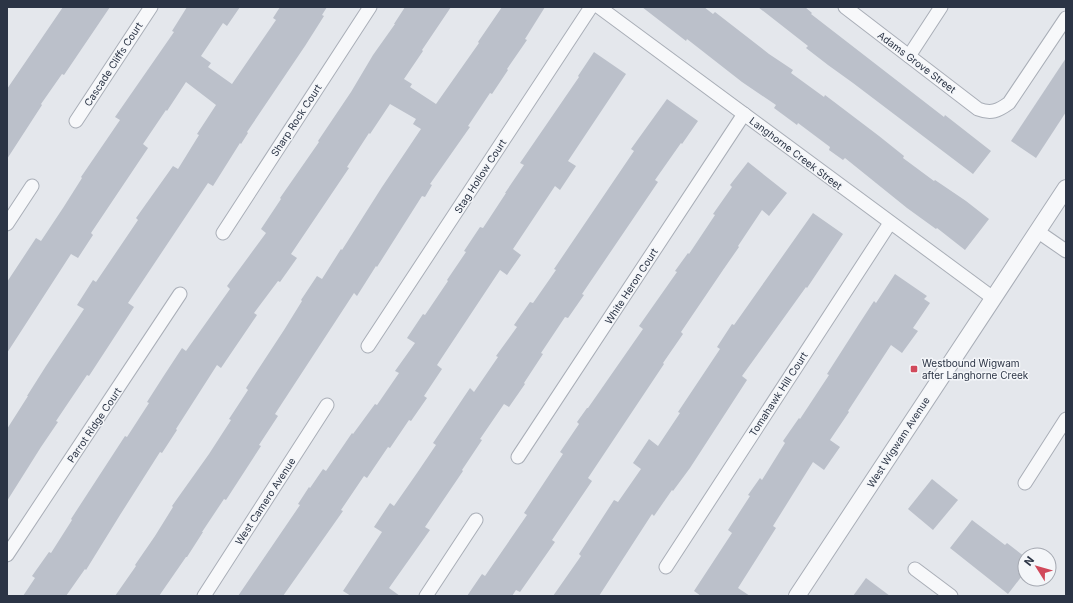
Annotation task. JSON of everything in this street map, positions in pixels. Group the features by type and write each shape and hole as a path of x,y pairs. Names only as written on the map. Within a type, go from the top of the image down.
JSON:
{"street":[{"name":"Cascade Cliffs Court","path":"76,122 151,7"},
{"name":"Sharp Rock Court","path":"222,233 370,7"},
{"name":"Stag Hollow Court","path":"368,346 591,7"},
{"name":"Langhorne Creek Street","path":"599,7 993,298"},
{"name":"Adams Grove Street","path":"845,7 978,109 990,112 999,110 1009,103 1066,18"},
{"path":"909,56 941,7"},
{"name":"White Heron Court","path":"518,457 744,114"},
{"path":"7,224 32,186"},
{"name":"West Wigwam Avenue","path":"797,596 1066,188"},
{"name":"Tomahawk Hill Court","path":"666,567 890,223"},
{"path":"1037,231 1066,252"},
{"name":"Parrot Ridge Court","path":"7,555 180,294"},
{"name":"West Camero Avenue","path":"204,596 327,405"},
{"path":"1025,483 1066,419"},
{"path":"426,596 476,520"},
{"path":"915,569 951,596"}],"building":[{"path":"63,7 110,7 64,75 62,74 41,104 42,105 7,159 7,89"},
{"path":"187,7 240,7 227,26 223,23 201,56 211,63 208,67 232,84 276,20 273,18 280,7 327,7 322,15 324,16 305,46 247,132 248,133 213,186 208,183 128,303 134,307 89,376 87,375 56,421 58,422 7,501 7,429 84,309 77,305 93,280 96,282 138,220 136,218 173,166 178,169 199,135 197,134 216,105 186,82 143,144 148,148 91,233 93,235 78,258 71,254 7,353 7,282 36,238 41,241 63,208 82,178 81,177 120,120 115,117 174,32 172,31"},
{"path":"405,7 451,7 404,79 412,84 410,87 436,104 479,43 478,42 502,7 545,7 525,39 527,40 507,69 508,70 492,94 490,93 468,126 470,127 430,184 432,185 425,197 422,196 357,296 354,293 275,414 278,416 259,445 261,446 226,500 224,499 187,557 159,596 115,596 155,536 173,507 172,506 231,420 229,419 248,390 246,388 284,330 302,301 301,300 317,276 322,279 421,129 413,124 416,119 390,104 370,134 369,133 347,167 349,168 291,254 297,258 280,282 278,281 254,313 257,315 221,368 217,365 176,429 177,430 162,453 160,452 86,570 85,569 66,596 23,596 35,578 32,576 49,552 51,553 72,520 71,519 125,436 127,437 149,403 147,402 182,348 186,351 230,289 227,286 266,233 261,229 281,199 280,198 319,142 318,141"},
{"path":"642,7 704,7 713,14 715,12 769,54 793,70 791,73 824,97 825,95 879,136 904,156 903,158 934,181 935,180 966,201 989,219 965,250 937,228 936,229 907,208 845,158 843,160 829,150 830,147 798,123 797,125 774,108 776,105 742,82 687,39 686,41"},
{"path":"758,7 805,7 812,13 811,14 944,117 945,115 991,151 973,174 806,48 808,46"},
{"path":"594,52 626,74 568,161 576,166 560,190 555,186 513,249 521,255 507,275 500,270 437,365 442,369 424,396 427,398 411,421 409,420 390,448 388,447 367,478 364,476 341,510 343,511 283,596 238,596 300,505 298,504 309,487 310,488 323,469 326,471 352,433 353,434 375,404 377,405 399,373 395,371 415,343 407,338 448,281 447,280 466,252 464,251 480,227 483,228 506,193 524,165 520,163 579,77 578,76"},
{"path":"1066,58 1066,112 1036,158 1011,141"},
{"path":"667,99 698,121 655,180 658,182 582,294 584,295 568,318 565,317 541,353 543,354 524,383 525,384 509,407 504,404 480,439 482,440 462,470 463,471 425,527 430,530 389,588 400,596 351,596 343,591 382,532 374,527 390,503 394,506 417,473 436,445 433,443 470,388 474,392 498,357 496,356 517,327 514,325 530,302 533,303 556,270 554,269 634,151 631,149"},
{"path":"748,162 787,193 769,216 762,210 738,246 739,247 681,332 683,334 663,363 664,364 588,478 592,481 552,540 555,542 520,592 516,590 512,596 467,596 482,574 485,576 527,515 524,513 563,454 560,452 579,424 577,422 643,329 639,326 677,272 675,271 688,253 689,254 715,215 713,214 732,187 730,185"},
{"path":"813,213 843,234 807,288 806,287 742,376 747,380 690,468 654,516 652,514 599,596 553,596 581,556 579,554 614,500 618,502 641,469 633,463 649,439 658,446 680,413 678,412 720,349 717,347 732,324 734,325"},
{"path":"895,274 927,296 924,299 930,303 913,328 918,331 902,353 891,345 830,440 840,447 824,470 813,462 773,526 776,528 738,588 750,596 701,596 694,591 732,533 728,530 750,496 748,495 760,478 762,480 785,443 783,441 799,418 800,419 829,375 827,374 874,301 876,303"},
{"path":"932,479 958,500 933,530 908,509"},
{"path":"972,520 1005,545 1007,543 1017,551 1017,582 1008,594 950,548"},
{"path":"866,578 890,596 853,596"}],"place":[{"name":"Westbound Wigwam after Langhorne Creek","path":"914,369"}]}
